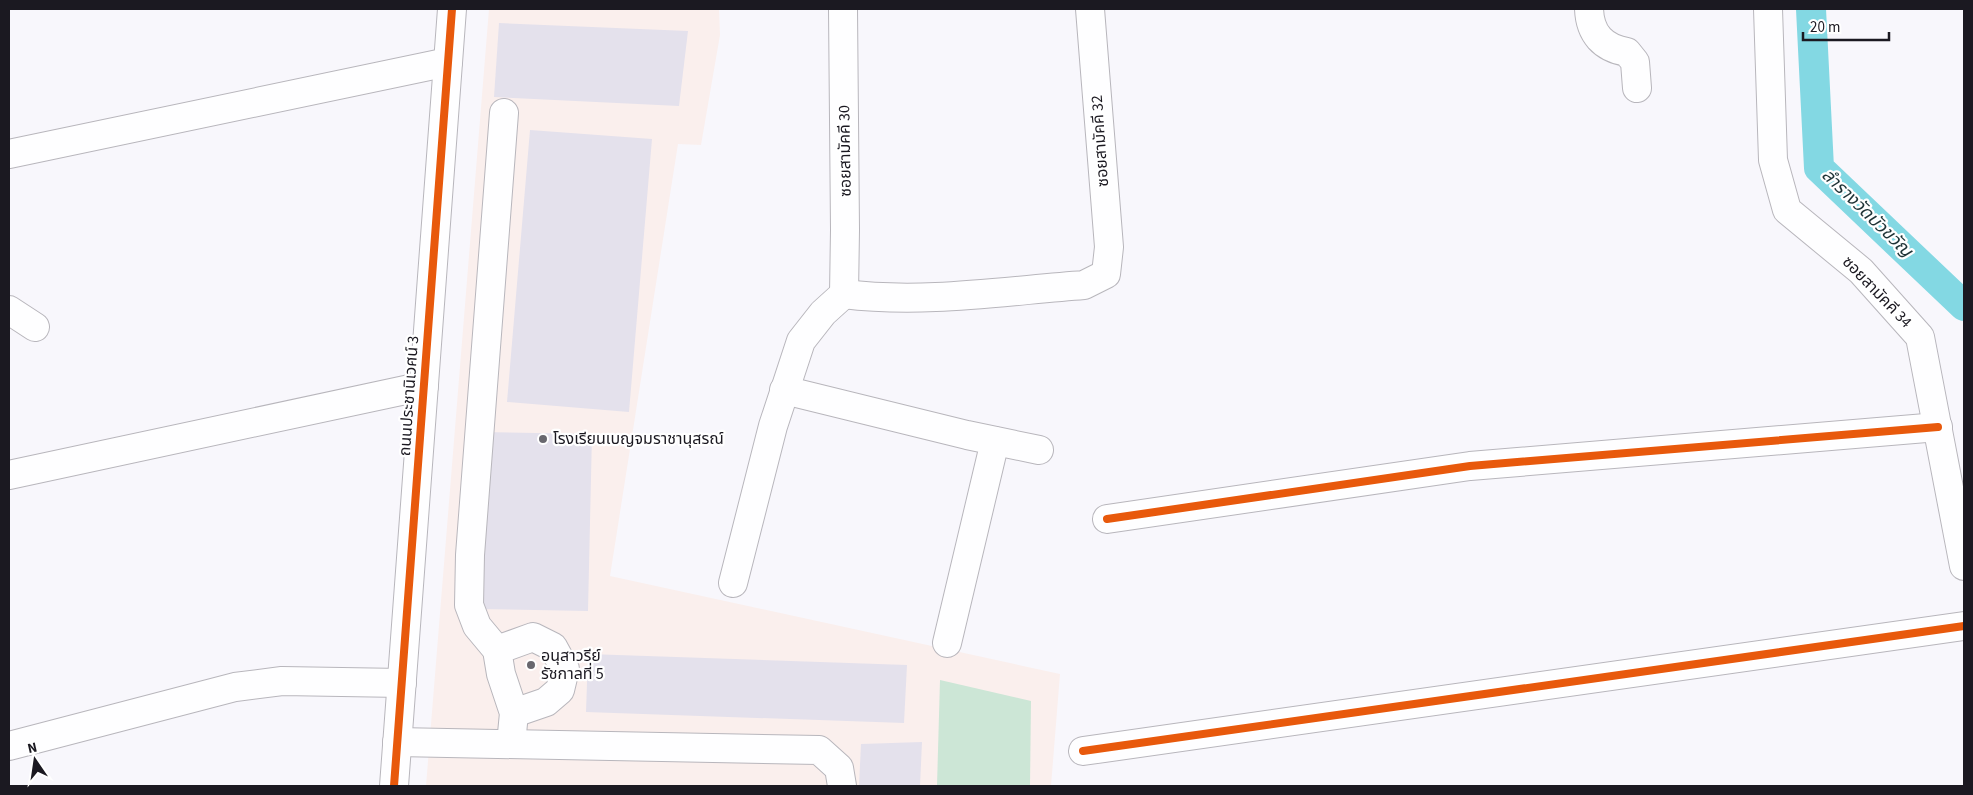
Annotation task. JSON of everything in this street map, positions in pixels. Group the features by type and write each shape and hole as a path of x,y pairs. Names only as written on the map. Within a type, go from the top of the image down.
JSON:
{"street":[{"name":"ถนนประชานิเวศน์ 3","path":"394,786 452,9"},
{"name":"ซอยสามัคคี 30","path":"843,9 846,230 844,294"},
{"name":"ซอยสามัคคี 32","path":"844,294 882,299 918,298 1084,285 1106,274 1108,247 1090,9"},
{"path":"1589,9 1596,36 1612,50 1628,52 1634,62 1637,88"},
{"name":"ซอยสามัคคี 34","path":"1768,9 1773,160 1787,210 1860,271 1920,337 1964,566"},
{"path":"9,154 448,62"},
{"path":"504,113 470,555 469,605 477,626 497,650 501,674 514,713 511,744"},
{"path":"732,583 784,390 802,341 823,313 844,294"},
{"path":"9,310 35,327"},
{"path":"9,474 424,386"},
{"path":"784,390 1039,450"},
{"path":"1107,519 1470,466 1938,428"},
{"path":"947,644 995,441"},
{"path":"1083,751 1964,626"},
{"path":"497,650 533,637 553,647 565,670 560,690 546,702 514,713"},
{"path":"9,746 235,687 282,681 402,683"},
{"path":"398,742 819,750 839,768 842,786"}],"shaded area":[{"name":"โรงเรียนเบญจมราชานุสรณ์","path":"489,9 719,9 720,35 701,145 678,144 610,576 1060,674 1051,786 426,786"}],"green space":[{"path":"940,680 1031,701 1030,786 937,786"}],"building":[{"path":"499,23 688,31 679,106 494,97"},
{"path":"530,130 652,139 629,412 507,402"},
{"path":"482,432 592,434 588,611 477,609"},
{"path":"588,654 907,665 904,723 586,712"},
{"path":"922,742 920,786 859,786 861,744"}],"waterway":[{"name":"ลำรางวัดบัวขวัญ","path":"1811,9 1819,168 1964,306"}],"cycle path":[{"path":"394,786 452,9"},
{"path":"1107,519 1470,466 1938,427"},
{"path":"1083,751 1964,626"}],"place":[{"name":"โรงเรียนเบญจมราชานุสรณ์","path":"543,439"},
{"name":"อนุสาวรีย์ รัชกาลที่ 5","path":"531,665"}]}
